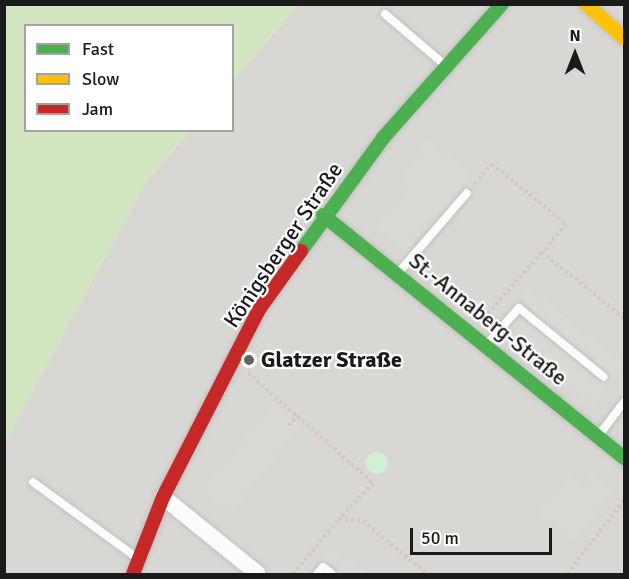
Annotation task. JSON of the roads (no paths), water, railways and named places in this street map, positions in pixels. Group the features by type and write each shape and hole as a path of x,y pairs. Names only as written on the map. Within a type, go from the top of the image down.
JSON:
{"street":[{"name":"Königsberger Straße","path":"133,574 163,497 258,311 323,215 447,66 502,4"},
{"path":"589,5 624,38"},
{"name":"St.-Annaberg-Straße","path":"323,215 398,272 624,458"},
{"path":"163,497 258,574"}],"lane":[{"path":"385,14 447,66"},
{"path":"398,272 467,193"},
{"path":"487,345 519,308 604,376"},
{"path":"598,436 624,402"},
{"path":"33,482 139,559"},
{"path":"317,574 323,567 332,574"}],"place":[{"name":"Glatzer Straße","path":"249,360"}]}
